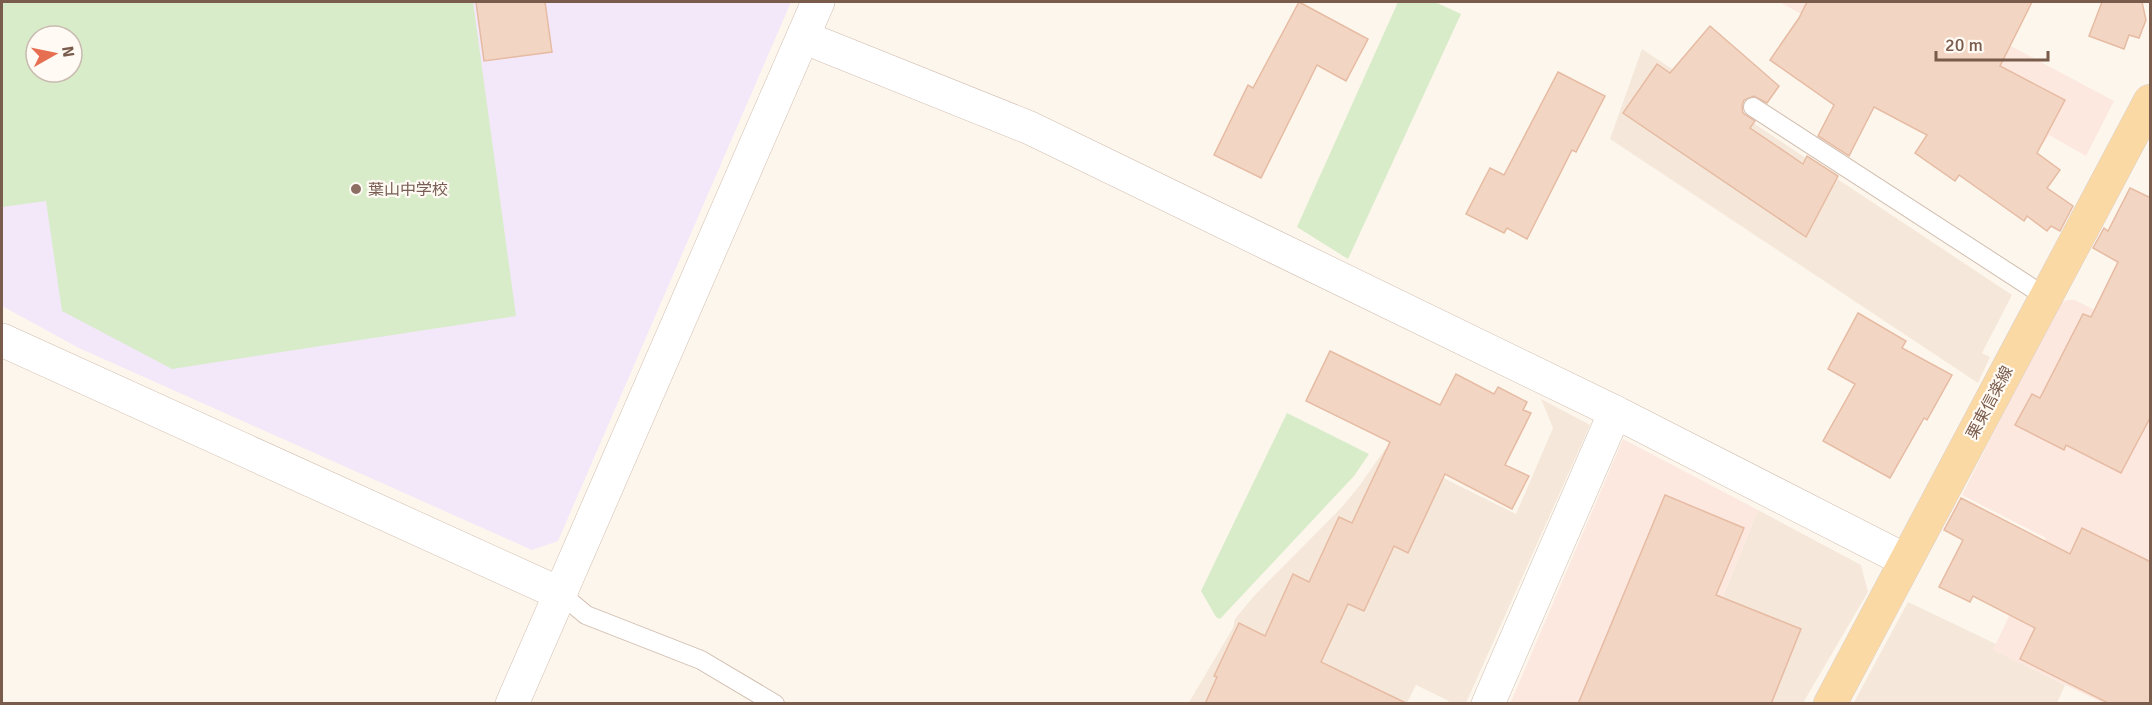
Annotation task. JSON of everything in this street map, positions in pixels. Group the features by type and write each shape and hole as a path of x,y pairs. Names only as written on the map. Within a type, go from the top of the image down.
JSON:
{"main road":[{"name":"栗東信楽線","path":"1830,704 2151,101"}],"street":[{"path":"512,704 818,2"},
{"path":"803,37 1030,128 1616,412 1905,560"},
{"path":"2,340 561,594"},
{"path":"1488,704 1616,412"}],"lane":[{"path":"1753,107 2046,297"},
{"path":"561,594 586,615 700,660 775,704"}],"shaded area":[{"name":"葉山中学校","path":"2,2 791,2 558,541 532,550 79,348 2,306"},
{"path":"1779,2 1936,2 1934,5 2114,101 2086,156 2049,135 2044,143"},
{"path":"1642,49 2012,295 1982,353 1990,357 1978,383 1610,139"},
{"path":"2075,300 2150,339 2150,703 2103,703 1993,650 2046,538 1962,495 2059,303"},
{"path":"1541,399 1590,425 1466,703 1449,703 1416,685 1407,703 1188,704 1233,628 1235,619 1253,597 1342,507 1385,449 1516,514 1553,428"},
{"path":"1623,439 1758,510 1679,703 1510,704"},
{"path":"1758,510 1861,565 1868,592 1803,703 1679,704"},
{"path":"1908,602 1996,644 1994,650 2065,685 2057,703 1853,704"}],"green space":[{"path":"2,2 473,2 516,316 172,369 62,311 46,201 2,207"},
{"path":"1398,2 1435,2 1461,14 1348,259 1297,227"},
{"path":"1287,413 1369,454 1354,476 1220,619 1216,617 1201,591"}],"building":[{"path":"476,2 545,2 552,52 484,61"},
{"path":"1299,2 1368,39 1346,81 1317,65 1261,178 1214,155 1248,85 1253,88"},
{"path":"1807,2 2032,2 2000,66 2065,100 2037,153 2060,170 2047,188 2073,206 2060,231 2051,226 2047,231 2027,216 2024,221 1959,175 1955,181 1915,153 1927,135 1874,107 1849,156 1818,136 1834,105 1770,60 1799,18"},
{"path":"2102,2 2142,2 2146,20 2139,38 2129,35 2124,49 2089,36"},
{"path":"1710,26 1779,86 1767,103 1754,96 1744,100 1743,113 1755,121 1750,128 1803,164 1807,156 1838,176 1806,237 1623,113 1657,64 1670,73"},
{"path":"1558,72 1605,96 1576,152 1572,150 1527,239 1507,228 1504,233 1466,214 1490,168 1504,175"},
{"path":"2130,188 2151,198 2151,416 2121,473 2066,445 2064,450 2015,425 2032,394 2040,398 2083,314 2091,317 2118,262 2093,248 2104,228 2108,231"},
{"path":"1858,313 1906,341 1902,348 1952,375 1927,420 1924,418 1890,478 1823,441 1855,384 1828,369"},
{"path":"1330,351 1440,405 1456,374 1494,394 1498,387 1527,402 1523,410 1531,413 1505,465 1529,476 1512,509 1445,474 1408,553 1394,546 1364,611 1348,604 1321,662 1408,704 1205,704 1217,677 1214,676 1239,623 1265,636 1293,574 1309,582 1339,517 1352,523 1390,442 1306,401"},
{"path":"1665,495 1744,528 1716,595 1801,629 1771,704 1578,704"},
{"path":"1961,498 2070,554 2082,528 2151,562 2151,704 2110,704 2020,659 2035,628 1973,596 1970,602 1939,587 1963,540 1944,530"}],"place":[{"name":"葉山中学校","path":"356,189"}]}
